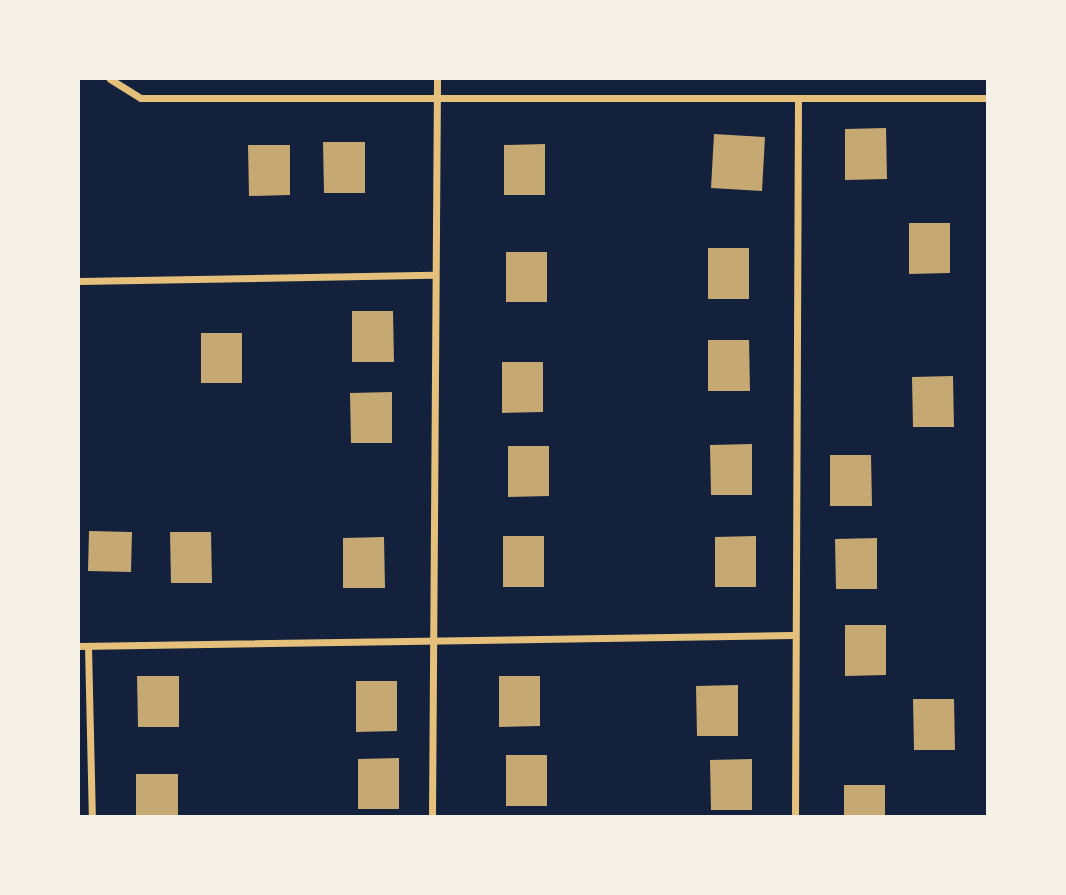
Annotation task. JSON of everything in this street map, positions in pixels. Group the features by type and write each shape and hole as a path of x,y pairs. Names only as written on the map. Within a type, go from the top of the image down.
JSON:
{"street":[{"path":"110,79 141,99 437,103 987,98"},
{"path":"432,816 433,275 437,79"},
{"path":"795,816 793,635 798,99"},
{"path":"79,281 433,275"},
{"path":"79,646 432,637 793,635"},
{"path":"88,646 92,816"}],"building":[{"path":"886,128 887,179 845,180 845,129"},
{"path":"714,134 765,137 762,191 711,188"},
{"path":"323,142 365,142 365,193 324,193"},
{"path":"545,144 545,195 504,195 504,145"},
{"path":"248,145 290,145 290,195 249,196"},
{"path":"909,223 950,223 950,273 909,274"},
{"path":"708,248 749,248 749,299 708,299"},
{"path":"506,252 547,252 547,302 506,302"},
{"path":"352,311 393,311 394,362 352,362"},
{"path":"201,333 242,333 242,383 201,383"},
{"path":"708,340 749,340 750,391 708,391"},
{"path":"502,362 543,362 543,412 502,413"},
{"path":"953,376 954,427 913,427 912,377"},
{"path":"392,392 392,443 351,443 350,393"},
{"path":"752,444 752,495 711,495 710,445"},
{"path":"508,446 549,446 549,496 508,497"},
{"path":"830,455 871,455 872,506 830,506"},
{"path":"89,531 132,532 131,572 88,571"},
{"path":"170,532 211,532 212,583 171,583"},
{"path":"503,536 544,536 544,587 503,587"},
{"path":"756,536 756,587 715,587 715,537"},
{"path":"384,537 385,588 343,588 343,538"},
{"path":"877,538 877,589 836,589 835,539"},
{"path":"845,625 886,625 886,675 845,676"},
{"path":"137,676 179,676 179,727 138,727"},
{"path":"499,676 540,676 540,726 499,727"},
{"path":"356,681 397,681 397,731 356,732"},
{"path":"738,685 738,736 697,736 696,686"},
{"path":"913,699 954,699 955,750 914,750"},
{"path":"506,755 547,755 547,806 506,806"},
{"path":"399,758 399,809 358,809 358,759"},
{"path":"752,759 752,810 711,810 710,760"},
{"path":"136,774 178,774 178,816 136,816"},
{"path":"844,785 885,785 885,816 844,816"}]}
